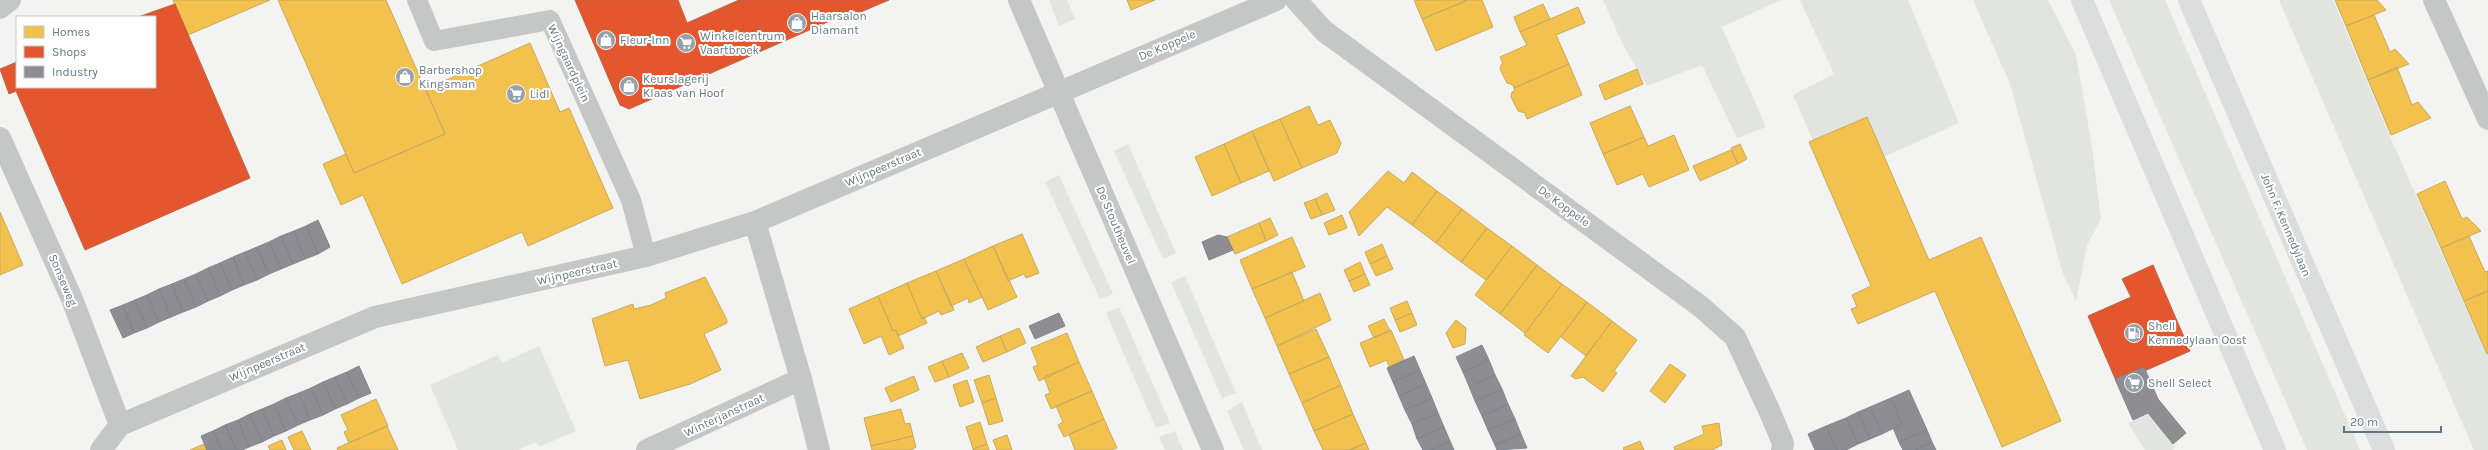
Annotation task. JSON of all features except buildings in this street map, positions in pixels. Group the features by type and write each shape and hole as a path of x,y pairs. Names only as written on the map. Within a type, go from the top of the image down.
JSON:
{"main road":[{"path":"2082,0 2275,450"},
{"name":"John F. Kennedylaan","path":"2188,0 2384,450"}],"street":[{"path":"0,8 10,0"},
{"name":"Wijngaardplein","path":"416,0 434,41 550,20 631,200 646,256"},
{"name":"De Stoutheuvel","path":"1019,0 1213,450"},
{"name":"De Koppele","path":"1058,92 1276,0"},
{"name":"De Koppele","path":"1296,0 1324,31 1700,306 1735,337 1783,443 1782,450"},
{"path":"2434,0 2488,119"},
{"name":"Wijnpeerstraat","path":"101,450 120,425 375,317 646,256 755,222 1058,92"},
{"name":"Sonseweg","path":"0,138 72,299 120,425"},
{"path":"755,222 801,379 819,450"},
{"name":"Winterjanstraat","path":"647,450 801,379"}],"shaded area":[{"path":"1049,0 1067,0 1075,19 1059,26"},
{"path":"1603,0 1781,0 1722,27 1766,127 1737,138 1702,65 1647,86 1623,45"},
{"path":"1800,0 1908,0 1959,123 1879,159 1816,147 1793,95 1834,74"},
{"path":"1973,0 2048,0 2076,55 2092,147 2101,219 2087,245 2076,301 2063,274 2010,84"},
{"path":"2109,0 2165,0 2360,450 2307,450"},
{"path":"2279,0 2333,0 2391,139 2488,357 2488,450 2474,450"},
{"path":"1128,144 1176,253 1163,259 1114,151"},
{"path":"1059,175 1113,294 1100,299 1045,182"},
{"path":"1185,276 1236,393 1222,398 1171,282"},
{"path":"1119,307 1170,423 1156,428 1106,313"},
{"path":"539,346 576,431 539,447 536,442 518,450 458,450 430,385 498,355 502,363"},
{"path":"1242,402 1262,450 1244,450 1227,411"},
{"path":"2148,414 2175,447 2172,450 2145,450 2128,423"},
{"path":"1175,431 1183,450 1165,450 1159,437"}],"place":[{"name":"Haarsalon Diamant","path":"797,23"},
{"name":"Fleur-Inn","path":"606,40"},
{"name":"Winkelcentrum Vaartbroek","path":"686,43"},
{"name":"Barbershop Kingsman","path":"405,77"},
{"name":"Keurslagerij Klaas van Hoof","path":"629,86"},
{"name":"Lidl","path":"516,94"},
{"name":"Shell Kennedylaan Oost","path":"2134,333"},
{"name":"Shell Select","path":"2134,383"}]}
